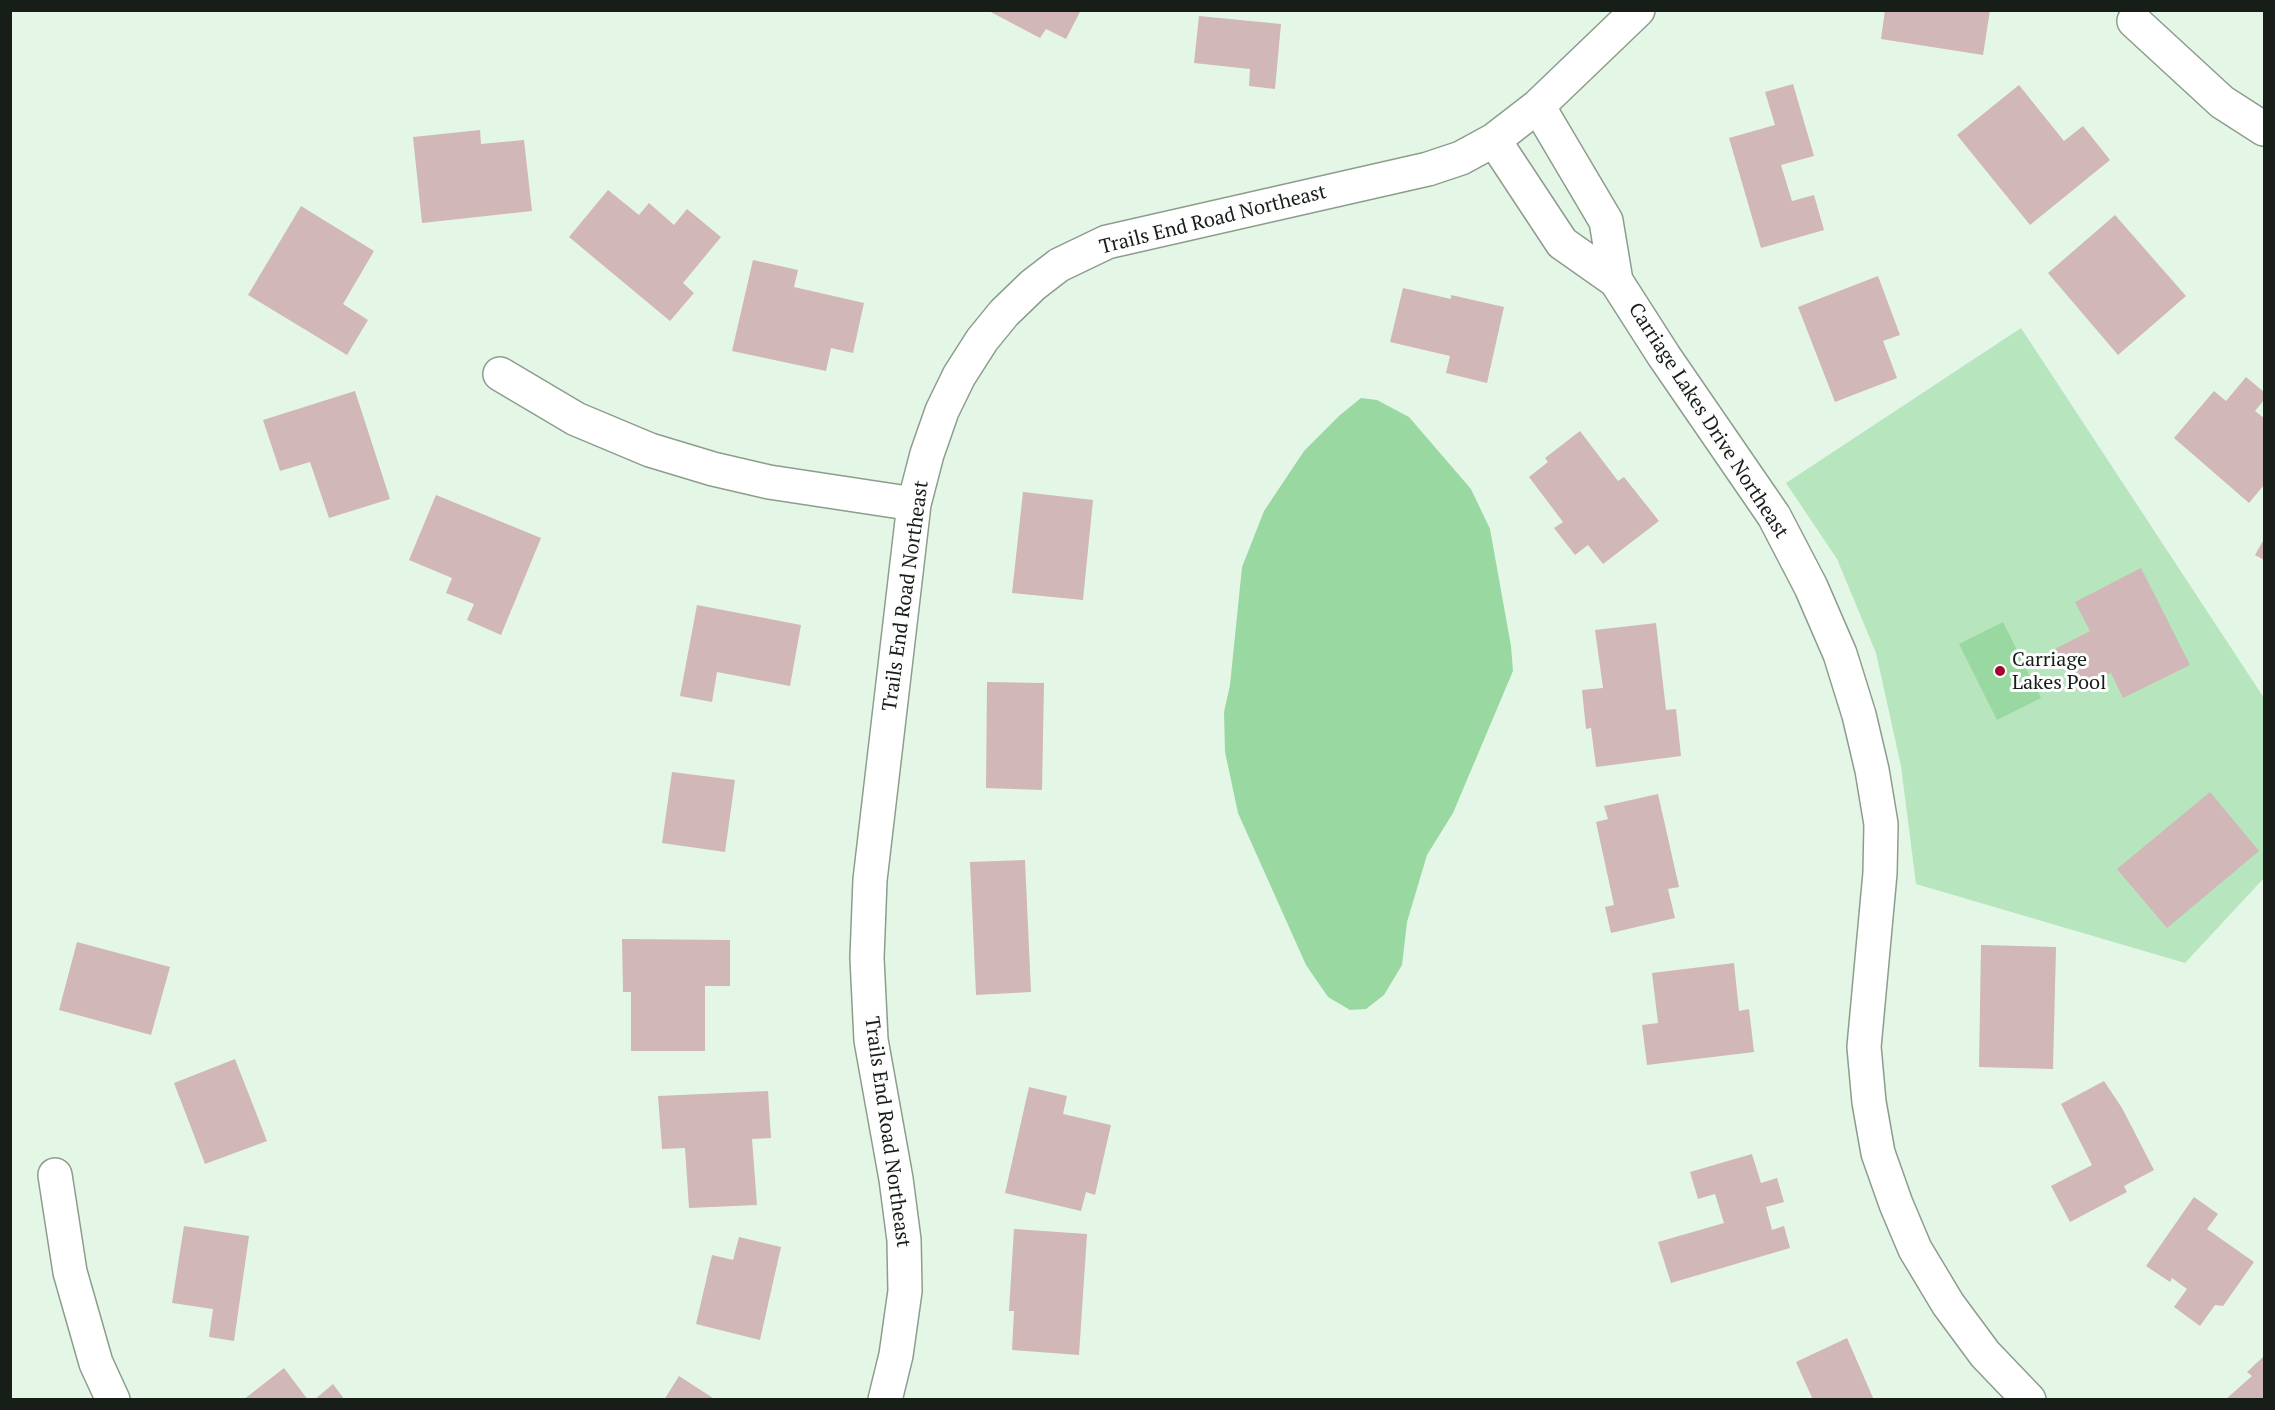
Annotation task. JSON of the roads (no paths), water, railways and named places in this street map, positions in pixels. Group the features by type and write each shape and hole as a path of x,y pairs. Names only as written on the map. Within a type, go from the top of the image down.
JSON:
{"street":[{"name":"Trails End Road Northeast","path":"885,1400 896,1356 905,1291 904,1240 896,1179 871,1040 867,958 870,880 914,504 927,454 942,411 959,376 982,340 1004,314 1033,285 1059,265 1107,242 1428,169 1461,158 1494,140 1538,106 1638,10"},
{"path":"2134,21 2222,102 2265,129"},
{"name":"Carriage Lakes Drive Northeast","path":"1538,106 1606,220 1617,281 1664,356 1774,516 1811,587 1840,654 1859,715 1872,770 1881,824 1880,873 1864,1047 1869,1102 1878,1153 1915,1249 1948,1305 1985,1354 2029,1400"},
{"name":"Carriage Lakes Drive Northeast","path":"1494,140 1562,243 1617,281"},
{"path":"500,374 576,419 650,450 713,469 769,482 914,504"},
{"path":"55,1175 70,1272 96,1363 113,1400"}],"place":[{"name":"Carriage Lakes Pool","path":"2000,671"}]}
